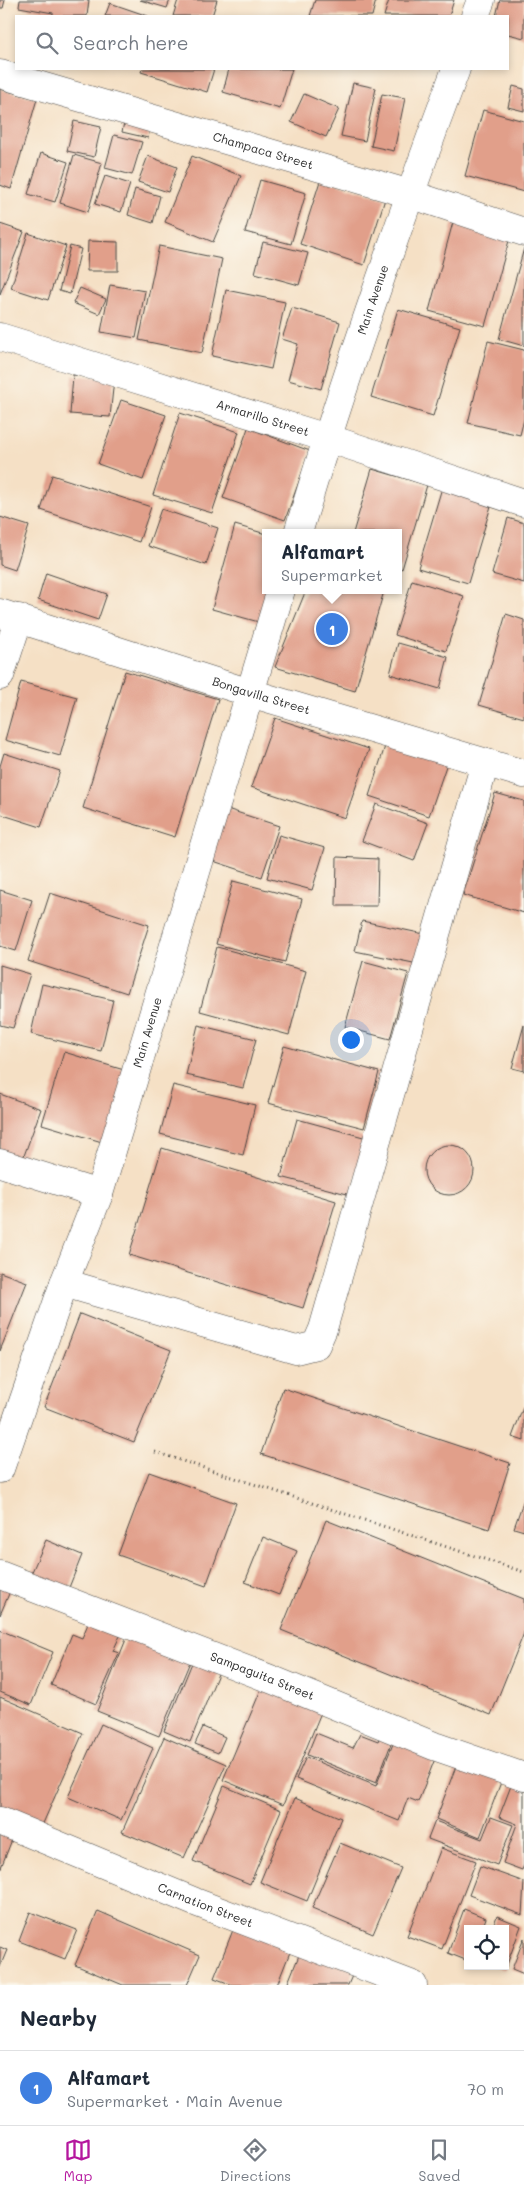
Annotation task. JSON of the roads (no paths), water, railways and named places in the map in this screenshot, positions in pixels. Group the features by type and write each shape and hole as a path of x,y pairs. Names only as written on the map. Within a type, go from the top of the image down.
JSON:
{"street":[{"path":"475,15 481,0"},
{"name":"Main Avenue","path":"299,529 327,438 410,194 456,70"},
{"name":"Champaca Street","path":"0,74 410,194 524,232"},
{"name":"Armarillo Street","path":"0,336 327,438 524,503"},
{"name":"Main Avenue","path":"0,1468 64,1283 99,1194 280,594"},
{"path":"0,676 9,615"},
{"name":"Bongavilla Street","path":"9,615 250,693 524,774"},
{"path":"64,1283 296,1350 316,1345 323,1329 484,763"},
{"path":"0,1163 99,1194"},
{"name":"Sampaguita Street","path":"0,1575 273,1680 434,1746 524,1777"},
{"name":"Carnation Street","path":"0,1822 195,1902 413,1985"}],"place":[{"name":"Alfamart","path":"332,629"}]}
